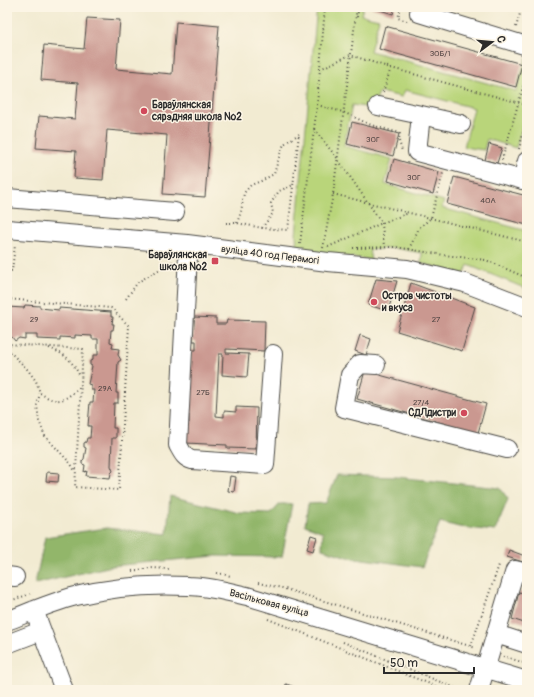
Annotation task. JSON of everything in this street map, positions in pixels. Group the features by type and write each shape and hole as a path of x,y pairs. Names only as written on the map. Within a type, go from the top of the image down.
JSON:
{"street":[{"path":"420,7 419,13 519,44"},
{"path":"378,106 461,124"},
{"path":"421,115 417,152 525,180 527,161"},
{"path":"7,198 175,212"},
{"name":"вуліца 40 год Перамогі","path":"11,235 187,244 328,262 407,269 465,284 527,307"},
{"path":"187,244 188,255 178,445 183,455 192,460 265,465 273,354"},
{"path":"376,365 360,364 350,375 344,408 507,449"},
{"path":"479,690 515,570 527,573"},
{"name":"Васільковая вуліца","path":"7,620 75,596 100,591 146,586 189,586 248,596 486,668 527,682"},
{"path":"34,610 64,690"},
{"path":"7,644 42,631"},
{"path":"496,634 527,644"}],"path":[{"path":"300,247 317,105 325,7"},
{"path":"323,249 333,194 354,25 358,7"},
{"path":"519,44 522,7"},
{"path":"320,68 350,55 390,68 527,105"},
{"path":"499,174 527,73"},
{"path":"317,105 343,112"},
{"path":"314,128 337,158 382,223 384,247"},
{"path":"226,223 237,223 262,228 288,230 299,134 284,144 274,174 251,185 244,193 242,212 237,223"},
{"path":"262,228 273,213 271,203 279,190 293,185"},
{"path":"333,194 527,242"},
{"path":"323,249 382,223 410,213"},
{"path":"409,249 418,228 431,218"},
{"path":"7,270 12,271 11,235"},
{"path":"351,248 395,247 486,260 527,278"},
{"path":"323,249 330,249"},
{"path":"126,299 138,282 172,261"},
{"path":"7,299 111,308 129,326 119,490 75,488 83,349 7,344"},
{"path":"46,346 61,353 72,362 81,377"},
{"path":"7,350 27,369 36,381 40,393 37,405 39,422 44,436 71,464 76,472"},
{"path":"40,393 49,400 58,401 68,397 81,386"},
{"path":"471,646 499,565"},
{"path":"262,617 445,690"},
{"path":"339,640 460,690"}],"green space":[{"path":"317,7 363,7 361,15 379,19 370,51 516,91 527,58 527,110 516,148 487,139 484,150 464,147 474,108 405,90 402,97 380,92 372,108 352,105 344,146 392,159 385,184 444,201 442,208 527,231 527,263 525,269 527,270 527,289 468,265 464,275 421,263 422,253 394,248 369,250 371,260 297,250 296,235"},
{"path":"337,475 397,477 500,488 508,499 495,531 459,527 440,522 422,567 348,557 322,549 323,532 305,525 308,504 326,503"},
{"path":"170,496 240,513 271,514 280,504 292,504 282,557 215,556 112,566 35,584 45,537 106,528 167,534"}],"building":[{"path":"370,7 395,7 393,14"},
{"name":"Бараўлянская сярэдняя школа №2","path":"87,18 120,20 116,69 172,74 176,22 219,26 205,197 163,194 167,135 107,130 103,180 74,178 76,151 36,148 39,116 75,119 78,83 41,80 44,45 84,49"},
{"path":"385,26 522,64 516,87 379,49"},
{"path":"352,122 399,134 393,156 347,144"},
{"path":"489,144 502,148 497,163 485,160"},
{"path":"394,159 439,172 433,194 388,181"},
{"path":"454,177 527,196 527,225 447,204"},
{"path":"376,279 397,281 388,311 368,305"},
{"path":"411,283 475,307 462,351 397,331"},
{"path":"25,305 59,310 59,308 111,312 111,317 113,317 112,324 114,324 113,330 111,330 110,342 113,343 112,348 119,349 118,355 121,360 118,362 116,393 118,393 118,403 114,403 113,428 116,428 116,438 112,438 111,466 113,471 110,478 86,476 87,471 84,472 85,465 82,464 86,448 84,447 84,443 86,442 87,438 90,438 91,426 88,426 90,402 93,402 94,390 91,390 91,385 88,384 92,366 90,365 90,361 93,360 93,355 98,355 98,339 92,339 92,336 75,335 75,338 60,337 60,340 37,339 37,335 25,335 25,339 19,338 15,341 12,337 7,337 7,307 24,308"},
{"path":"194,317 216,318 216,324 226,324 227,320 265,321 264,351 226,349 226,353 249,354 247,377 222,375 223,354 219,354 216,416 224,417 224,411 236,412 236,407 257,408 256,449 227,448 227,445 186,443 186,423 189,423 188,415 191,350 196,350 196,341 193,341"},
{"path":"360,335 371,339 366,355 355,351"},
{"path":"365,371 486,404 478,433 357,399"},
{"path":"47,472 59,473 58,482 46,481"},
{"path":"230,476 236,477 234,492 228,491"},
{"path":"311,535 317,537 313,551 307,549"},
{"path":"509,550 525,556 523,562 507,557"},
{"path":"519,592 527,594 527,624 512,619"},
{"path":"286,684 303,690 285,690"}],"place":[{"name":"Бараўлянская сярэдняя школа №2","path":"144,111"},
{"name":"Бараўлянская школа №2","path":"215,261"},
{"name":"Остров чистоты и вкуса","path":"374,302"},
{"name":"СДЛдистри","path":"464,413"}]}
